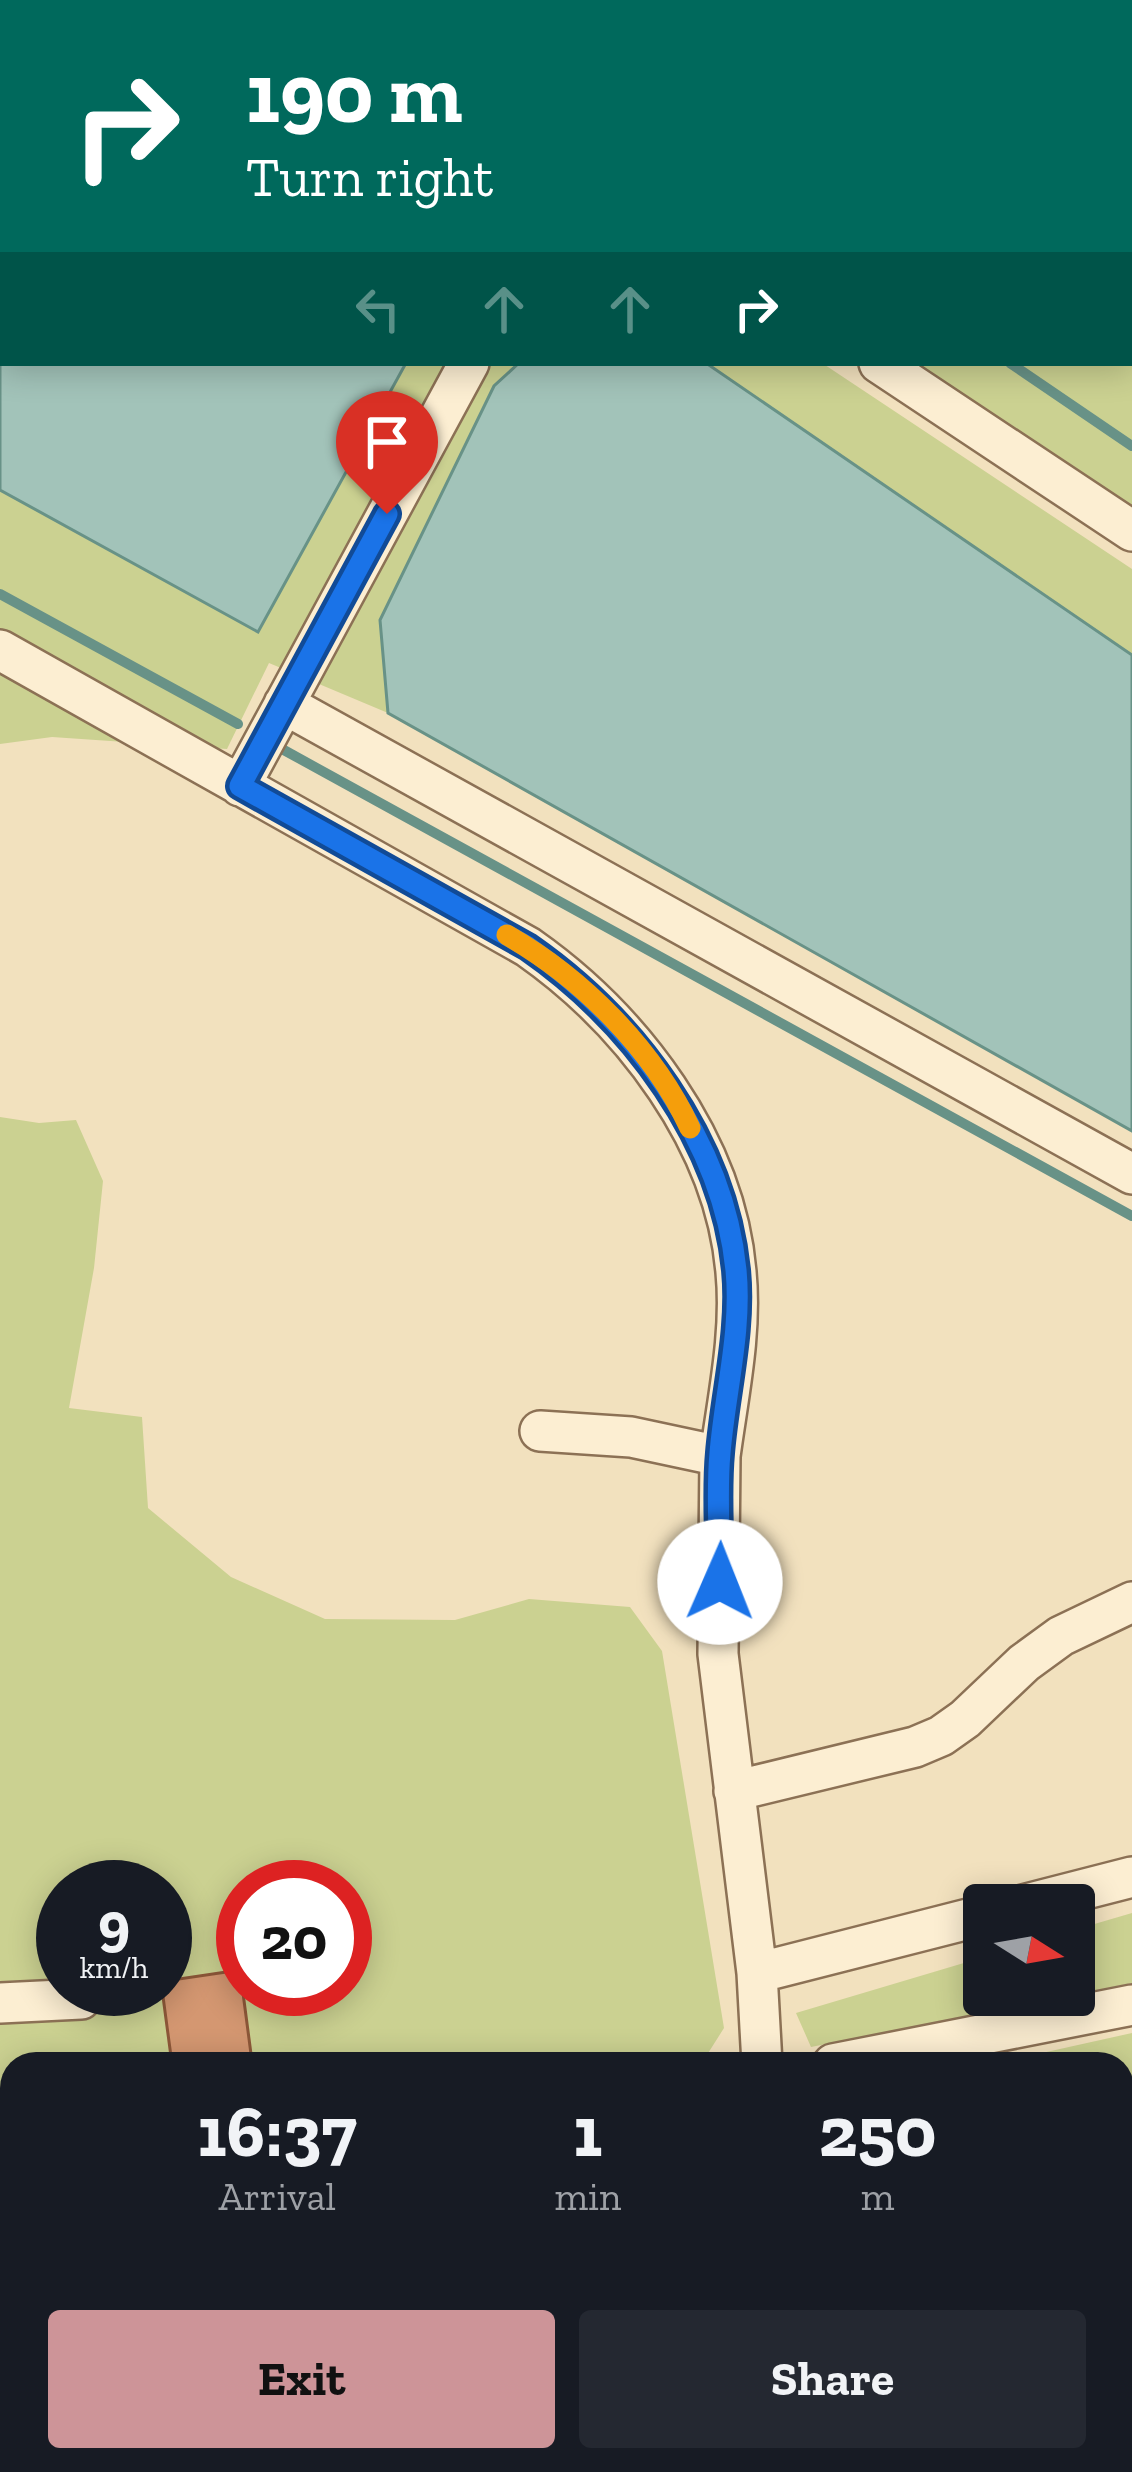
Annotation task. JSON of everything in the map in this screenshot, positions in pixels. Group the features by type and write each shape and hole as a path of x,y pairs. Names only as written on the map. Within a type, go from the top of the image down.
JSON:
{"street":[{"path":"240,786 467,366"},
{"path":"884,366 1132,531"},
{"path":"0,650 528,947 568,975 650,1065 685,1119 728,1216 737,1275 735,1342 720,1456 718,1654 757,1973 761,2052"},
{"path":"284,704 1132,1174"},
{"path":"540,1432 631,1436 720,1456"},
{"path":"734,1790 915,1747 941,1736 1061,1636 1132,1602"},
{"path":"1095,1887 1132,1877"},
{"path":"757,1973 963,1920"},
{"path":"0,2003 36,2001"},
{"path":"899,2052 1132,2006"}],"green space":[{"path":"404,366 516,366 494,386 380,620 388,713 269,663 227,749 52,737 0,744 0,490 258,631"},
{"path":"710,366 827,366 1132,569 1132,655"},
{"path":"912,366 1132,366 1132,508"},
{"path":"0,1117 39,1123 76,1120 103,1181 94,1268 69,1408 142,1417 148,1508 231,1577 325,1619 455,1620 529,1599 630,1607 662,1651 724,2028 709,2052 0,2052"},
{"path":"1132,1913 1132,1983 1095,1991 1095,1924"},
{"path":"963,1963 963,2016 967,2016 811,2047 796,2013"},
{"path":"1132,2033 1132,2052 1046,2052"}],"water":[{"path":"0,366 404,366 258,632 0,490"},
{"path":"516,366 710,366 1132,655 1132,1131 388,713 380,620 494,386"}],"building":[{"path":"216,1974 216,2016 246,2016 251,2052 170,2052 166,2016 192,2016 192,1977"}],"waterway":[{"path":"1014,366 1132,446"},
{"path":"0,594 238,724"},
{"path":"282,749 1132,1216"}],"slow traffic":[{"path":"507,935 568,975 611,1018 650,1065 690,1128"}],"route":[{"path":"387,514 240,786 528,947 568,975 650,1065 685,1119 728,1216 737,1275 735,1342 720,1456 720,1582"}]}
